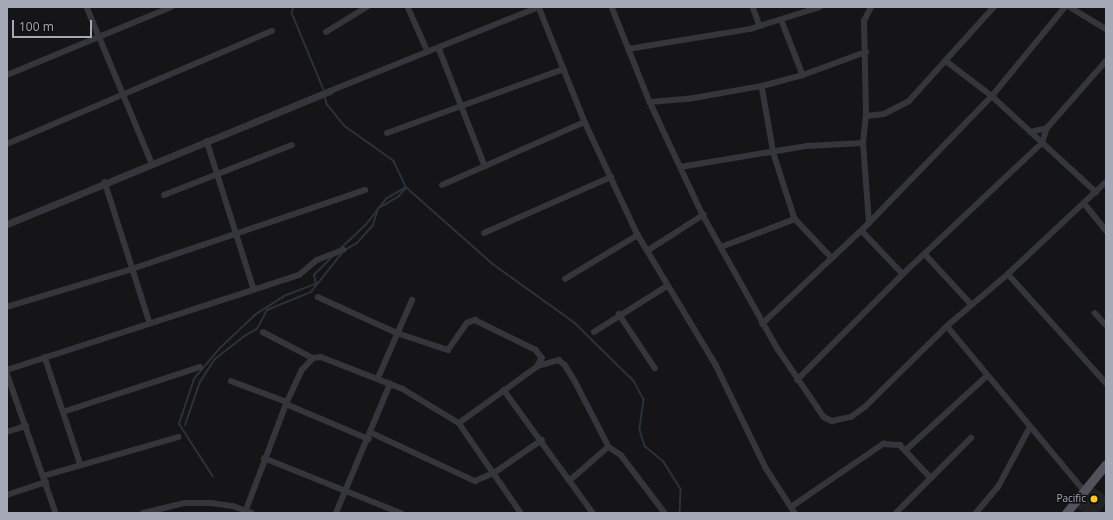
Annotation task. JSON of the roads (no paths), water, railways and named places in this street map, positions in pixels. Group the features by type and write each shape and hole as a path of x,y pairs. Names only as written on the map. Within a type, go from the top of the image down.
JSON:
{"main road":[{"path":"1066,513 1083,489 1106,464"}],"street":[{"path":"87,7 152,163"},
{"path":"7,75 171,7"},
{"path":"326,32 367,7"},
{"path":"408,7 428,52"},
{"path":"7,224 105,182 539,7 585,122 638,235 716,366 766,468 795,513"},
{"path":"612,7 650,102 703,215 762,324 797,380 824,417 832,421 850,417 865,407 947,326 1008,274 1106,182"},
{"path":"753,7 760,26"},
{"path":"628,49 760,26 782,21 820,7"},
{"path":"869,223 863,143 866,116 866,52 864,21 871,7"},
{"path":"866,116 884,114 897,109 909,101 994,7"},
{"path":"762,324 862,232 992,96 1065,7"},
{"path":"1070,7 1106,29"},
{"path":"782,21 803,75"},
{"path":"7,144 272,31"},
{"path":"439,48 485,166"},
{"path":"650,102 688,99 762,86 803,75 866,52"},
{"path":"946,61 992,96 1096,192"},
{"path":"797,380 903,274 1042,143 1047,128 1106,61"},
{"path":"388,132 461,104 564,69"},
{"path":"762,86 774,154 795,218 832,258"},
{"path":"442,185 585,122"},
{"path":"1030,132 1047,128"},
{"path":"207,141 254,289"},
{"path":"680,167 774,154 807,146 863,143"},
{"path":"164,195 218,176 292,145"},
{"path":"484,233 611,177"},
{"path":"105,182 150,323"},
{"path":"7,307 132,269 365,190"},
{"path":"1084,203 1106,230"},
{"path":"647,252 703,215"},
{"path":"721,247 795,218"},
{"path":"862,232 903,274"},
{"path":"565,279 638,235"},
{"path":"7,370 300,275 317,260 343,250"},
{"path":"925,254 972,305"},
{"path":"1008,274 1106,384"},
{"path":"594,332 619,314 667,286"},
{"path":"318,298 397,333 448,350 467,323 475,320 536,350 542,358 538,366"},
{"path":"378,378 412,300"},
{"path":"1095,313 1106,325"},
{"path":"619,314 655,368"},
{"path":"947,326 987,376 1083,489"},
{"path":"263,332 313,358 321,357 378,378 459,423 522,513"},
{"path":"45,357 81,465"},
{"path":"143,513 153,512 185,503 211,503 249,512 264,458 286,403 302,370 313,358"},
{"path":"459,423 538,366 555,360 565,365 609,447 621,455 665,513"},
{"path":"63,412 200,367"},
{"path":"7,373 56,513"},
{"path":"907,449 987,376"},
{"path":"231,381 370,436 466,479 483,480 494,474 542,440"},
{"path":"336,513 347,491 390,384"},
{"path":"504,390 594,513"},
{"path":"7,432 26,426"},
{"path":"976,513 998,487 1030,427"},
{"path":"44,476 178,437"},
{"path":"896,513 971,438"},
{"path":"791,507 883,444 900,445 907,449 931,478"},
{"path":"571,480 609,447"},
{"path":"264,458 401,513"},
{"path":"7,495 46,482"}],"waterway":[{"path":"294,7 292,13 324,90"},
{"path":"325,96 327,104 345,126 394,161 406,187 493,264 575,323 634,381 644,400 640,430 645,446 664,462 681,489 680,513"},
{"path":"341,248 365,226 386,199 406,187"},
{"path":"381,207 399,196 405,189"},
{"path":"345,250 357,243 373,225 378,209"},
{"path":"185,425 200,382 215,359 243,337 257,329 267,310 311,292 342,253"},
{"path":"213,477 179,424 194,379 219,349 255,315 284,296 316,284 314,275 331,258"}],"place":[{"name":"Pacific","path":"1094,499"}]}
